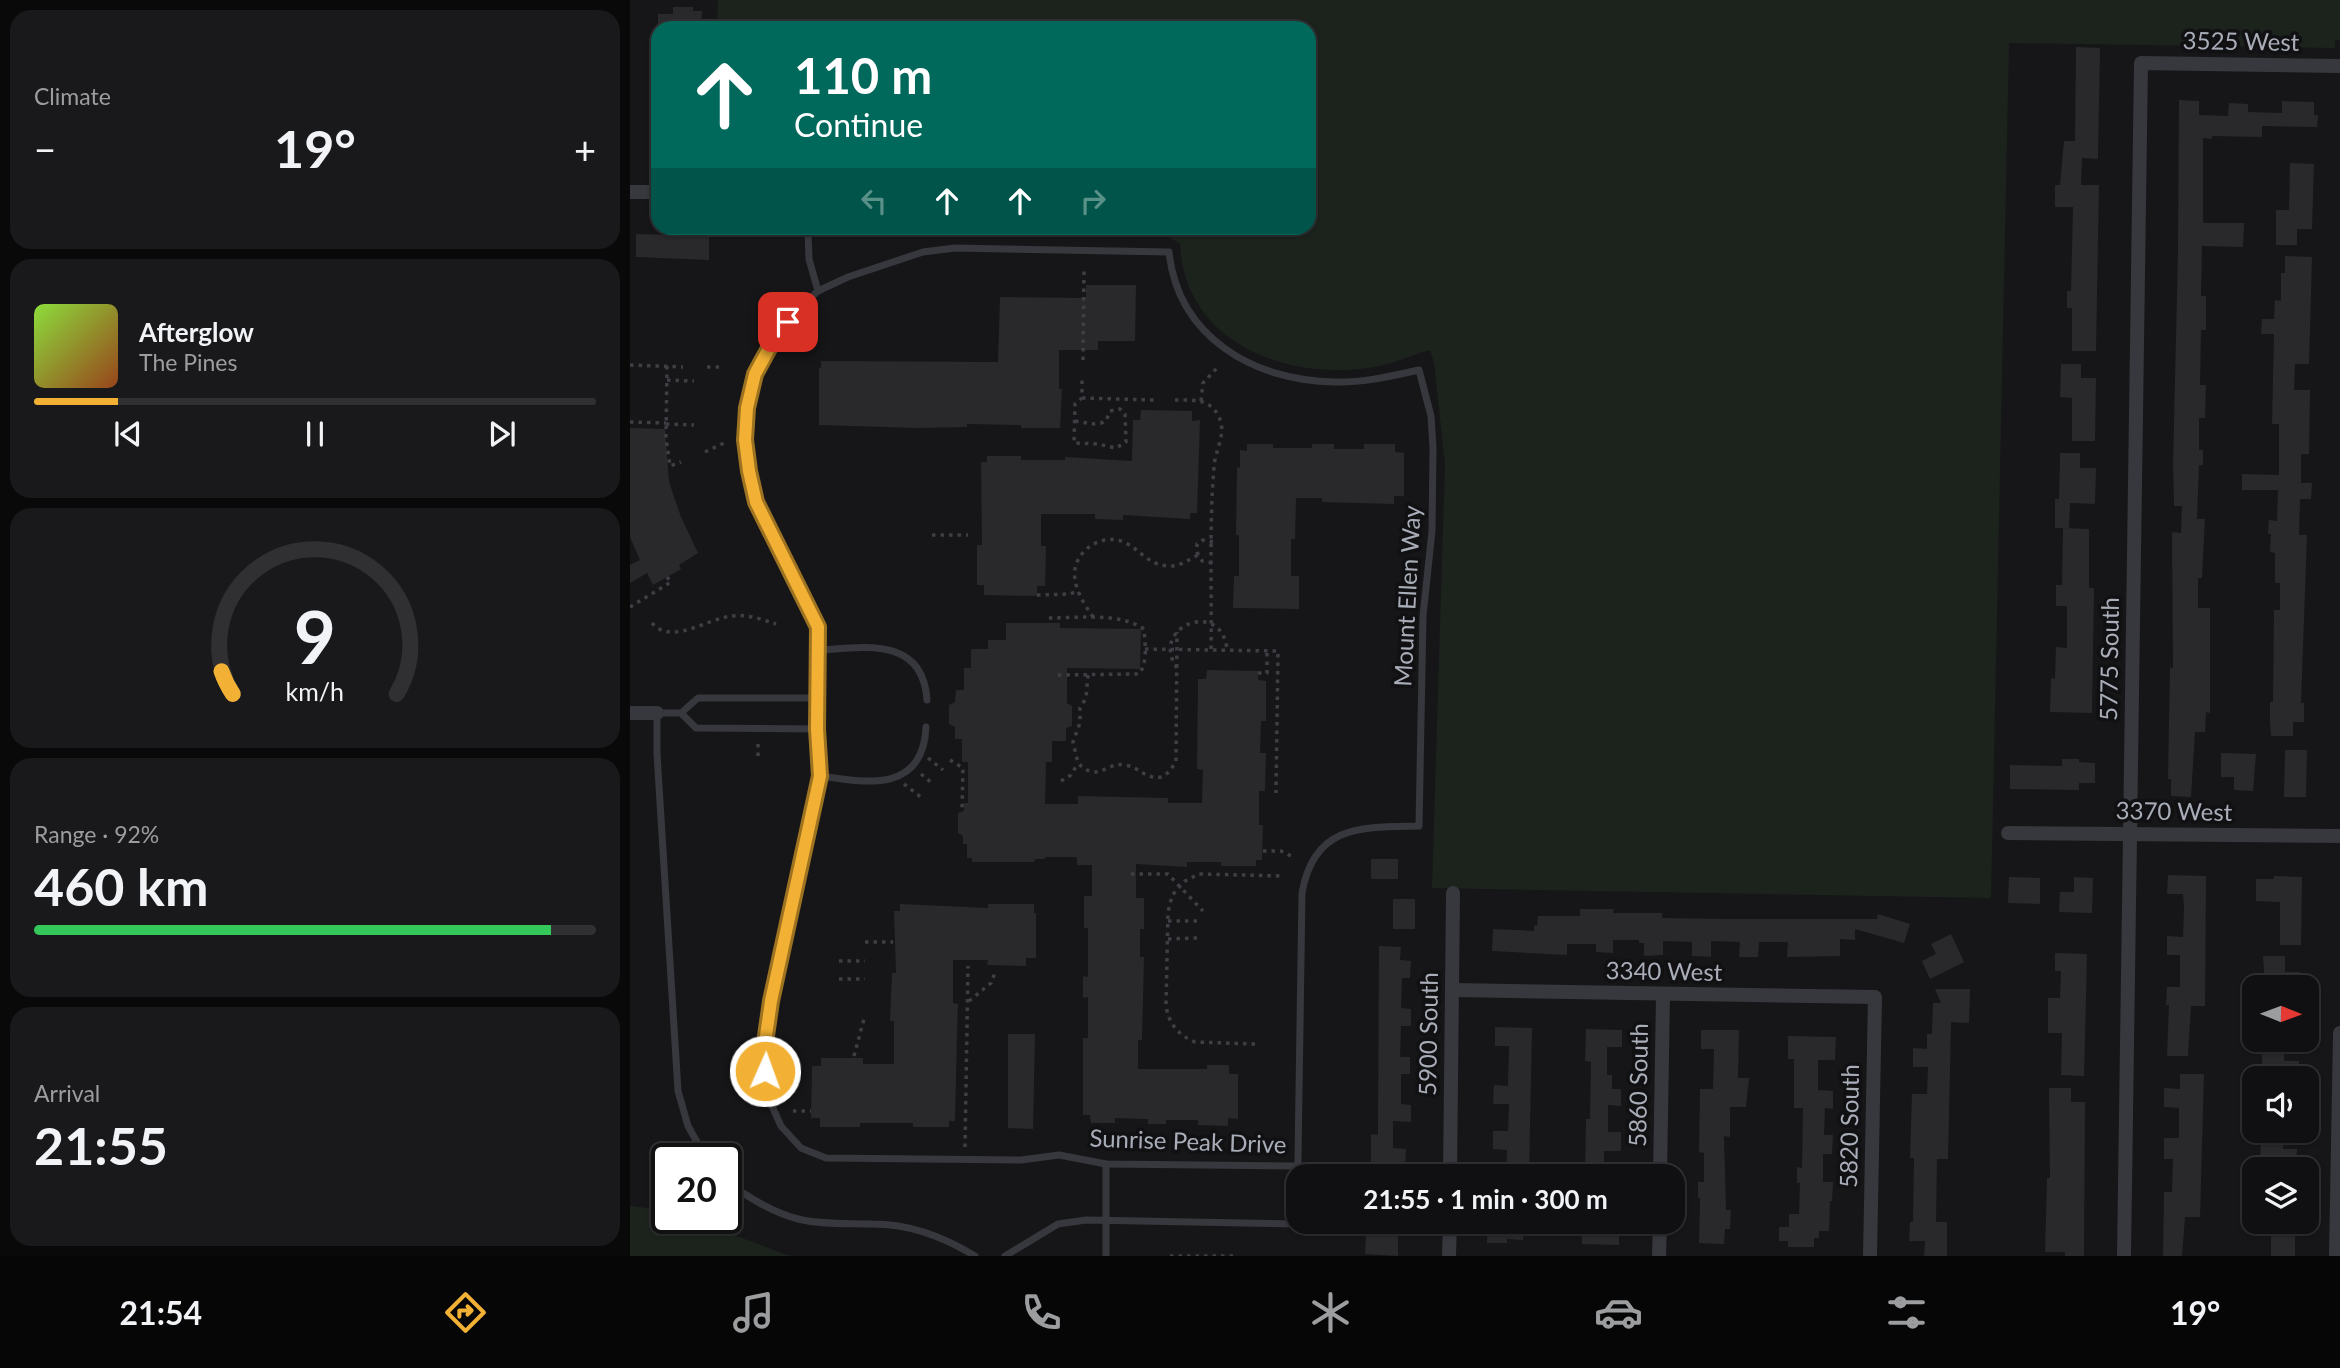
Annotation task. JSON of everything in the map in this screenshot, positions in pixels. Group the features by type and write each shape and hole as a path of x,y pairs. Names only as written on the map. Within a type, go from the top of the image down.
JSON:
{"street":[{"name":"3525 West","path":"2141,63 2340,66"},
{"name":"5775 South","path":"2124,1256 2141,63"},
{"path":"630,192 651,192"},
{"path":"630,713 657,713"},
{"name":"3370 West","path":"2008,833 2340,836"},
{"name":"5900 South","path":"1450,1164 1453,893"},
{"name":"3340 West","path":"1453,990 1875,997"},
{"name":"5860 South","path":"1660,1164 1663,995"},
{"name":"5820 South","path":"1870,1256 1875,997"},
{"path":"2336,1256 2340,1033"},
{"path":"1449,1256 1450,1234"},
{"path":"1659,1256 1660,1234"}],"lane":[{"path":"808,235 808,259 818,291 778,332 755,374 747,408 745,440 756,502 818,627 820,650 817,729 820,776 863,782 897,778 911,766 921,752 926,727"},
{"name":"Mount Ellen Way","path":"818,291 848,277 934,250 1169,252 1177,289 1189,312 1213,341 1248,362 1283,375 1334,382 1372,379 1419,370 1431,416 1433,448 1432,531 1423,616 1419,826"},
{"path":"820,650 870,648 903,655 920,669 927,700"},
{"path":"698,1143 688,1126 678,1091 657,754 657,713 681,713 698,698 817,698"},
{"path":"681,713 696,728 817,729"},
{"name":"Sunrise Peak Drive","path":"820,776 771,1001 765,1043 767,1095 775,1117 787,1135 809,1153 826,1158 1021,1160 1059,1155 1106,1164 1286,1166"},
{"name":"Sunrise Peak Drive","path":"1297,1164 1302,892 1307,871 1317,853 1342,834 1363,827 1419,826"},
{"path":"1106,1164 1106,1256"},
{"path":"742,1192 770,1209 800,1220 902,1226 926,1232 975,1256"},
{"path":"1005,1256 1058,1224 1107,1220 1286,1224"}],"path":[{"path":"1083,360 1084,267"},
{"path":"630,365 683,367"},
{"path":"667,366 666,424 670,467 681,462"},
{"path":"707,367 722,367"},
{"path":"1201,401 1203,383 1218,367"},
{"path":"1082,379 1082,398"},
{"path":"667,380 694,381"},
{"path":"1075,421 1090,425 1101,424 1106,421 1110,411 1120,410 1125,414 1126,442 1116,449 1098,444 1074,443 1075,404 1082,398 1154,400"},
{"path":"1175,400 1201,401 1214,409 1222,427 1214,468 1211,650"},
{"path":"630,422 694,425"},
{"path":"705,452 724,443"},
{"path":"932,535 968,535"},
{"path":"1212,563 1205,564 1196,548 1203,540 1213,542"},
{"path":"1094,618 1078,591 1074,577 1077,560 1087,547 1097,542 1122,541 1153,563 1167,566 1179,565 1198,555"},
{"path":"630,607 671,582 667,577"},
{"path":"1037,595 1070,594 1078,591"},
{"path":"652,622 660,630 667,632 681,631 732,615 749,616 776,624"},
{"path":"1049,618 1112,619 1136,624 1144,629 1143,670 1139,674 1057,675"},
{"path":"1177,668 1170,650 1177,632 1192,622 1212,624 1223,635 1227,650"},
{"path":"1088,675 1086,698 1080,708 1080,723 1073,742 1078,763 1088,771 1099,772 1122,764 1152,778 1162,777 1176,761 1177,632"},
{"path":"1145,649 1278,651 1276,793"},
{"path":"1258,673 1267,673 1267,651"},
{"path":"758,741 758,756"},
{"path":"921,752 943,770"},
{"path":"950,761 963,768 962,810"},
{"path":"1061,781 1071,775 1078,763"},
{"path":"897,778 922,798"},
{"path":"1263,851 1281,851 1291,856"},
{"path":"1255,1044 1195,1042 1174,1028 1166,1005 1168,921 1172,896 1190,878 1205,873 1283,876"},
{"path":"1131,874 1168,874 1203,911"},
{"path":"1168,921 1198,921"},
{"path":"1168,939 1197,939"},
{"path":"865,942 893,943"},
{"path":"839,961 865,961"},
{"path":"965,1147 968,967"},
{"path":"967,1002 994,980 996,970"},
{"path":"839,979 865,979"},
{"path":"854,1056 864,1019"},
{"path":"793,1111 811,1111"},
{"path":"1170,1256 1237,1256"}],"shaded area":[{"path":"718,0 2340,0 2340,40 2335,40 2335,48 2009,43 1991,898 1432,888 1445,464 1434,363 1430,350 1381,366 1341,370 1308,368 1276,361 1246,348 1220,330 1200,307 1186,278 1180,244 1166,235 1316,235 1316,21 717,21"},
{"path":"630,1206 651,1208 651,1234 731,1234 787,1255 798,1256 630,1256"}],"building":[{"path":"673,7 693,7 693,11 702,11 701,21 658,21 658,14 673,14"},
{"path":"2076,47 2100,48 2098,159 2082,158 2081,185 2099,185 2096,351 2072,351 2072,308 2067,308 2067,291 2071,291 2073,207 2055,207 2055,185 2060,185 2064,141 2075,141"},
{"path":"2179,100 2199,101 2199,115 2228,116 2229,103 2248,104 2248,112 2282,113 2282,101 2314,102 2314,115 2318,115 2317,127 2262,126 2262,137 2203,138 2203,223 2244,223 2243,247 2202,246 2201,296 2206,296 2206,330 2201,330 2200,385 2206,385 2205,418 2199,418 2199,450 2203,450 2203,465 2199,465 2197,519 2205,519 2202,578 2198,578 2198,608 2210,608 2210,713 2206,712 2205,732 2195,732 2191,797 2171,796 2171,779 2168,779 2170,668 2173,668 2172,532 2181,533 2182,506 2174,506 2173,465"},
{"path":"2290,163 2314,164 2312,229 2297,229 2297,245 2276,245 2276,210 2289,210"},
{"path":"636,234 709,236 709,260 636,257"},
{"path":"2285,256 2312,257 2309,364 2295,364 2294,390 2310,390 2309,454 2301,454 2301,483 2312,483 2311,499 2300,499 2299,535 2307,535 2301,703 2304,703 2304,722 2293,722 2293,736 2271,736 2274,610 2280,610 2280,583 2275,583 2275,553 2270,552 2271,534 2268,534 2269,520 2277,521 2278,490 2242,490 2242,474 2279,475 2279,424 2272,424 2274,334 2261,334 2262,319 2274,319 2275,300 2281,301 2281,273 2285,273"},
{"path":"1086,285 1136,285 1135,341 1098,341 1098,350 1059,350 1059,389 1062,389 1060,428 967,424 967,427 916,428 819,425 821,361 998,362 1000,297 1086,298"},
{"path":"2061,364 2081,364 2081,378 2096,378 2095,441 2072,441 2072,398 2060,397"},
{"path":"1141,410 1192,411 1192,421 1200,420 1197,513 1190,513 1190,519 1123,515 1123,520 1095,519 1095,514 1041,514 1041,546 1046,546 1045,586 1037,586 1037,596 984,595 984,585 977,585 977,545 982,545 981,462 987,462 987,456 1021,456 1021,460 1065,460 1065,457 1132,461 1133,420 1140,420"},
{"path":"630,428 665,429 669,482 681,517 698,553 679,565 681,569 653,585 647,573 630,583 630,565 640,560 630,537"},
{"path":"1247,444 1273,444 1273,448 1312,448 1312,444 1334,444 1334,449 1364,449 1364,444 1395,444 1395,452 1404,453 1404,496 1394,496 1394,504 1322,502 1322,498 1296,498 1295,539 1291,539 1291,576 1299,576 1299,609 1233,608 1234,576 1239,576 1239,535 1236,535 1237,467 1240,468 1240,450 1247,451"},
{"path":"2060,453 2080,453 2080,468 2096,468 2095,504 2070,503 2069,528 2064,528 2089,529 2089,588 2094,588 2092,713 2050,712 2051,678 2055,679 2056,647 2067,648 2067,606 2056,606 2056,585 2062,585 2063,528 2055,528"},
{"path":"1006,623 1060,623 1060,628 1141,629 1140,669 1067,668 1067,703 1072,706 1072,726 1066,728 1066,741 1052,741 1052,762 1046,762 1045,804 1078,804 1078,796 1168,798 1168,803 1202,803 1203,770 1197,769 1198,679 1206,679 1207,670 1258,671 1258,680 1266,681 1266,721 1261,721 1260,753 1266,753 1265,791 1259,791 1259,825 1263,825 1262,860 1256,860 1256,866 1221,866 1221,862 1187,862 1187,867 1136,864 1136,898 1144,898 1144,929 1140,929 1140,957 1144,957 1142,1040 1138,1040 1138,1069 1207,1069 1207,1065 1229,1065 1229,1074 1238,1074 1238,1119 1228,1118 1228,1126 1198,1125 1198,1120 1166,1120 1166,1124 1148,1124 1148,1119 1115,1118 1115,1123 1091,1123 1090,1115 1083,1115 1083,1038 1088,1038 1088,997 1083,998 1083,976 1088,977 1088,928 1084,928 1084,896 1092,896 1092,865 1077,865 1077,857 1045,857 1035,859 1034,862 972,862 972,858 967,858 967,844 963,844 963,836 958,833 958,813 964,811 964,803 968,803 968,762 962,762 962,739 955,739 955,727 949,724 949,705 955,702 956,690 964,690 964,668 971,668 971,649 988,649 988,640 1006,640"},
{"path":"2285,750 2307,750 2306,797 2284,797"},
{"path":"2221,753 2256,754 2253,791 2234,790 2234,777 2221,777"},
{"path":"2062,759 2095,763 2095,783 2079,783 2079,790 2010,789 2010,765 2062,766"},
{"path":"1371,859 1398,859 1398,879 1371,879"},
{"path":"2168,875 2206,876 2205,1006 2191,1006 2188,1056 2167,1056 2167,987 2180,987 2180,955 2167,955 2167,936 2183,937 2184,908 2183,894 2167,894"},
{"path":"2274,876 2302,877 2301,945 2280,945 2280,902 2256,901 2256,879 2274,879"},
{"path":"2009,877 2040,878 2040,904 2008,903"},
{"path":"2074,877 2093,878 2092,913 2059,912 2060,892 2074,892"},
{"path":"1393,899 1415,899 1415,929 1393,929"},
{"path":"900,904 988,908 988,904 1034,904 1036,958 1026,958 1026,966 987,965 988,960 953,960 953,1003 958,1004 955,1121 949,1121 949,1127 913,1127 913,1123 860,1123 860,1127 820,1127 820,1118 811,1118 812,1066 821,1066 821,1058 863,1058 863,1064 894,1064 894,1021 890,1021 892,973 896,973 894,911 900,911"},
{"path":"1580,909 1614,909 1613,913 1662,913 1662,918 1877,919 1878,914 1910,924 1904,943 1855,929 1855,940 1840,939 1840,956 1787,957 1788,942 1759,942 1758,957 1739,957 1740,942 1711,941 1711,957 1692,956 1692,942 1663,941 1663,955 1644,956 1644,943 1639,943 1639,940 1613,940 1613,953 1596,952 1596,944 1567,944 1567,955 1492,951 1493,929 1534,931 1538,916 1580,916"},
{"path":"1951,934 1964,962 1930,979 1922,961 1936,954 1931,944"},
{"path":"1379,946 1401,947 1400,960 1411,961 1410,978 1402,978 1401,1008 1411,1009 1411,1026 1401,1026 1400,1057 1410,1057 1410,1074 1401,1074 1401,1104 1411,1105 1411,1122 1393,1121 1393,1148 1406,1149 1405,1164 1371,1164 1371,1134 1378,1135"},
{"path":"2055,953 2087,954 2084,1076 2061,1075 2062,1033 2048,1033 2048,998 2060,998 2061,971 2055,971"},
{"path":"2263,956 2285,956 2285,972 2300,972 2300,975 2264,975"},
{"path":"1935,989 1970,989 1969,1023 1951,1022 1948,1159 1937,1159 1936,1222 1947,1222 1947,1256 1924,1256 1925,1241 1909,1241 1910,1222 1913,1222 1914,1158 1910,1158 1912,1094 1927,1094 1928,1067 1913,1067 1913,1048 1927,1049 1927,1034 1932,1034 1933,1003 1941,1003"},
{"path":"1495,1027 1532,1028 1529,1164 1506,1164 1507,1150 1493,1149 1493,1131 1508,1131 1509,1104 1493,1104 1494,1085 1508,1086 1509,1046 1495,1046"},
{"path":"1586,1029 1622,1030 1622,1047 1607,1047 1607,1075 1612,1075 1612,1089 1621,1089 1621,1106 1608,1105 1608,1132 1621,1132 1621,1151 1604,1151 1604,1164 1585,1164 1586,1119 1590,1119 1591,1062 1585,1061"},
{"path":"1701,1030 1739,1030 1738,1078 1749,1078 1746,1107 1730,1107 1730,1137 1724,1136 1726,1210 1731,1210 1730,1229 1725,1229 1724,1244 1699,1243 1698,1182 1704,1182 1704,1153 1699,1152 1700,1089 1713,1089 1714,1049 1701,1049"},
{"path":"1008,1034 1035,1034 1033,1129 1008,1128"},
{"path":"1788,1036 1836,1037 1835,1060 1818,1060 1818,1090 1833,1091 1833,1109 1825,1108 1824,1135 1833,1135 1832,1154 1823,1154 1823,1182 1833,1182 1829,1231 1819,1231 1819,1238 1814,1238 1814,1247 1788,1247 1788,1241 1779,1241 1779,1227 1789,1227 1789,1214 1799,1214 1800,1183 1797,1183 1797,1167 1802,1168 1803,1108 1794,1108 1794,1059 1788,1059"},
{"path":"2262,1052 2285,1052 2284,1061 2299,1061 2299,1066 2262,1066"},
{"path":"2180,1074 2204,1074 2200,1217 2185,1217 2182,1256 2163,1256 2164,1192 2172,1192 2173,1159 2164,1159 2164,1138 2179,1138 2179,1108 2164,1107 2164,1088 2180,1089"},
{"path":"2049,1088 2071,1088 2071,1102 2085,1102 2084,1256 2045,1252 2047,1178 2050,1178"},
{"path":"2261,1143 2283,1143 2283,1149 2297,1149 2297,1157 2260,1157"},
{"path":"1366,1234 1398,1234 1398,1256 1365,1254"},
{"path":"1487,1234 1523,1234 1523,1240 1507,1239 1507,1243 1487,1243"},
{"path":"1582,1234 1619,1234 1619,1245 1582,1244"},
{"path":"2271,1234 2295,1234 2295,1256 2271,1256"}],"route":[{"path":"765,1071 765,1043 771,1001 820,776 817,729 820,638 818,627 756,502 745,440 747,408 755,374 778,332 788,322"}]}
